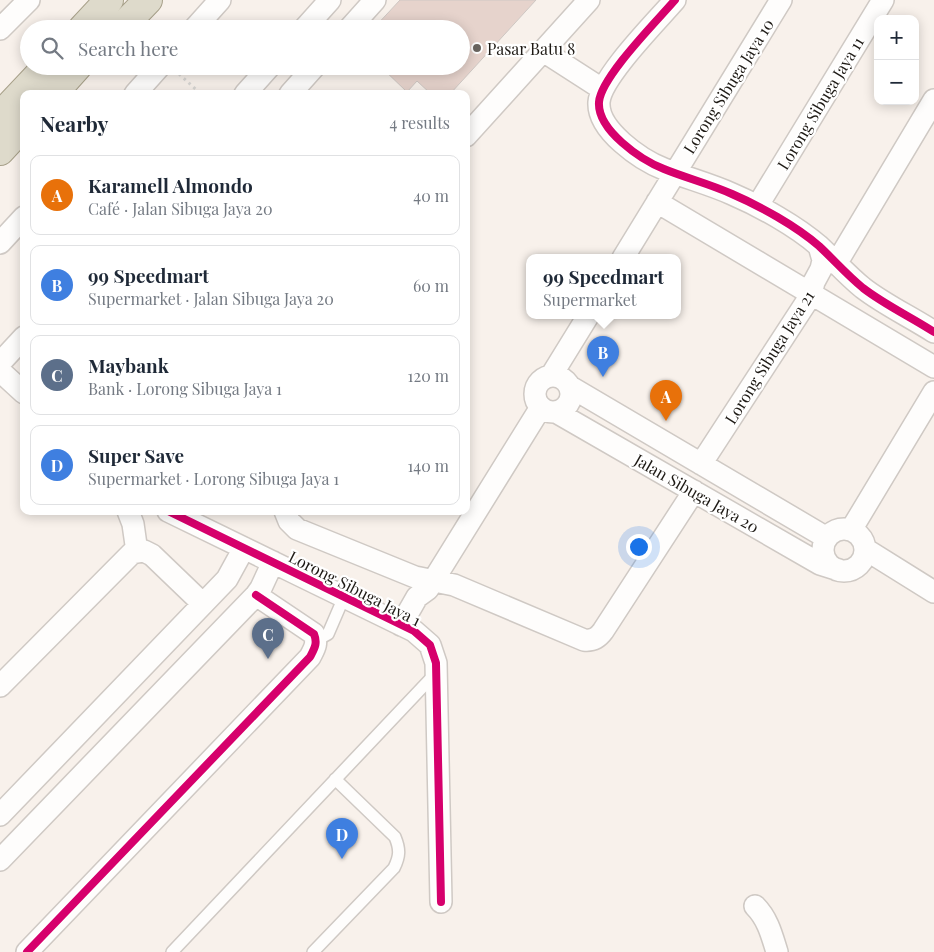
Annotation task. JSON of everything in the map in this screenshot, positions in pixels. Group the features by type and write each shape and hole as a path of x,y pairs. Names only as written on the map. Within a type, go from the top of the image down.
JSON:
{"highway":[{"path":"90,20 109,0"},
{"path":"129,20 148,0"},
{"path":"24,90 39,75"},
{"path":"56,90 70,75"},
{"path":"0,116 20,95"},
{"path":"0,151 20,129"}],"street":[{"path":"0,29 29,0"},
{"path":"202,20 220,0"},
{"path":"312,20 330,0"},
{"path":"357,20 375,0"},
{"path":"470,132 589,0"},
{"path":"676,0 612,73 602,89 599,102 601,115 607,127 618,139 647,160 675,173 730,192 758,206 819,246 865,290 932,324"},
{"name":"Lorong Sibuga Jaya 10","path":"625,254 781,0"},
{"name":"Lorong Sibuga Jaya 11","path":"758,206 883,0"},
{"path":"543,51 602,89"},
{"path":"140,90 160,75"},
{"path":"249,90 262,75"},
{"path":"294,90 307,75"},
{"path":"811,295 829,281 842,277 934,100"},
{"path":"657,202 934,368"},
{"path":"0,243 20,220"},
{"name":"Lorong Sibuga Jaya 21","path":"698,461 811,295 823,260 819,246"},
{"path":"560,381 587,319"},
{"path":"0,371 20,388"},
{"path":"408,628 416,597 430,585 548,410 565,407 569,403 571,391 560,381 541,381 537,386 536,397 548,410"},
{"name":"Jalan Sibuga Jaya 20","path":"560,381 827,538"},
{"path":"851,530 934,392"},
{"name":"Jalan Sibuga Jaya 20","path":"548,410 820,564 839,570"},
{"path":"287,515 289,521 297,529 415,577 430,585 454,585 584,640 595,639 603,631 693,491 707,487 698,461"},
{"path":"130,515 133,524 137,552"},
{"name":"Lorong Sibuga Jaya 1","path":"176,515 408,628 430,646 436,663 441,902"},
{"path":"838,530 851,530 861,538 865,549 864,556 857,566 852,569 839,570 828,564 824,557 823,550 827,538 838,530"},
{"path":"0,815 227,579 244,548"},
{"path":"865,549 931,584"},
{"path":"0,686 128,556 137,552 144,551 152,555 203,604"},
{"path":"0,860 256,595 273,562"},
{"path":"27,952 307,661 316,644 317,640 314,634 256,595"},
{"path":"755,906 760,911 770,930 777,952"}],"lane":[{"path":"317,640 328,634 344,597"},
{"path":"172,952 436,674"},
{"path":"313,952 394,868 399,858 399,846 395,837 335,779"}],"path":[{"path":"176,75 196,90"}],"building":[{"name":"Pasar Batu 8","path":"400,0 536,0 470,72 470,20 381,20"},
{"name":"Pasar Batu 8","path":"389,75 467,75 454,90 427,90 417,81 409,90 405,90"}],"cycle path":[{"path":"675,0 609,78 599,102 600,113 605,123 622,143 644,159 672,172 732,194 766,210 789,224 819,246 863,288 934,332"},
{"path":"176,515 414,631 430,645 436,663 441,902"},
{"path":"27,952 310,657 316,644 314,634 256,595"}],"place":[{"name":"Pasar Batu 8","path":"477,48"},
{"name":"99 Speedmart","path":"603,377"},
{"name":"Karamell Almondo","path":"666,421"},
{"name":"Maybank","path":"268,659"},
{"name":"Super Save","path":"342,859"}]}
